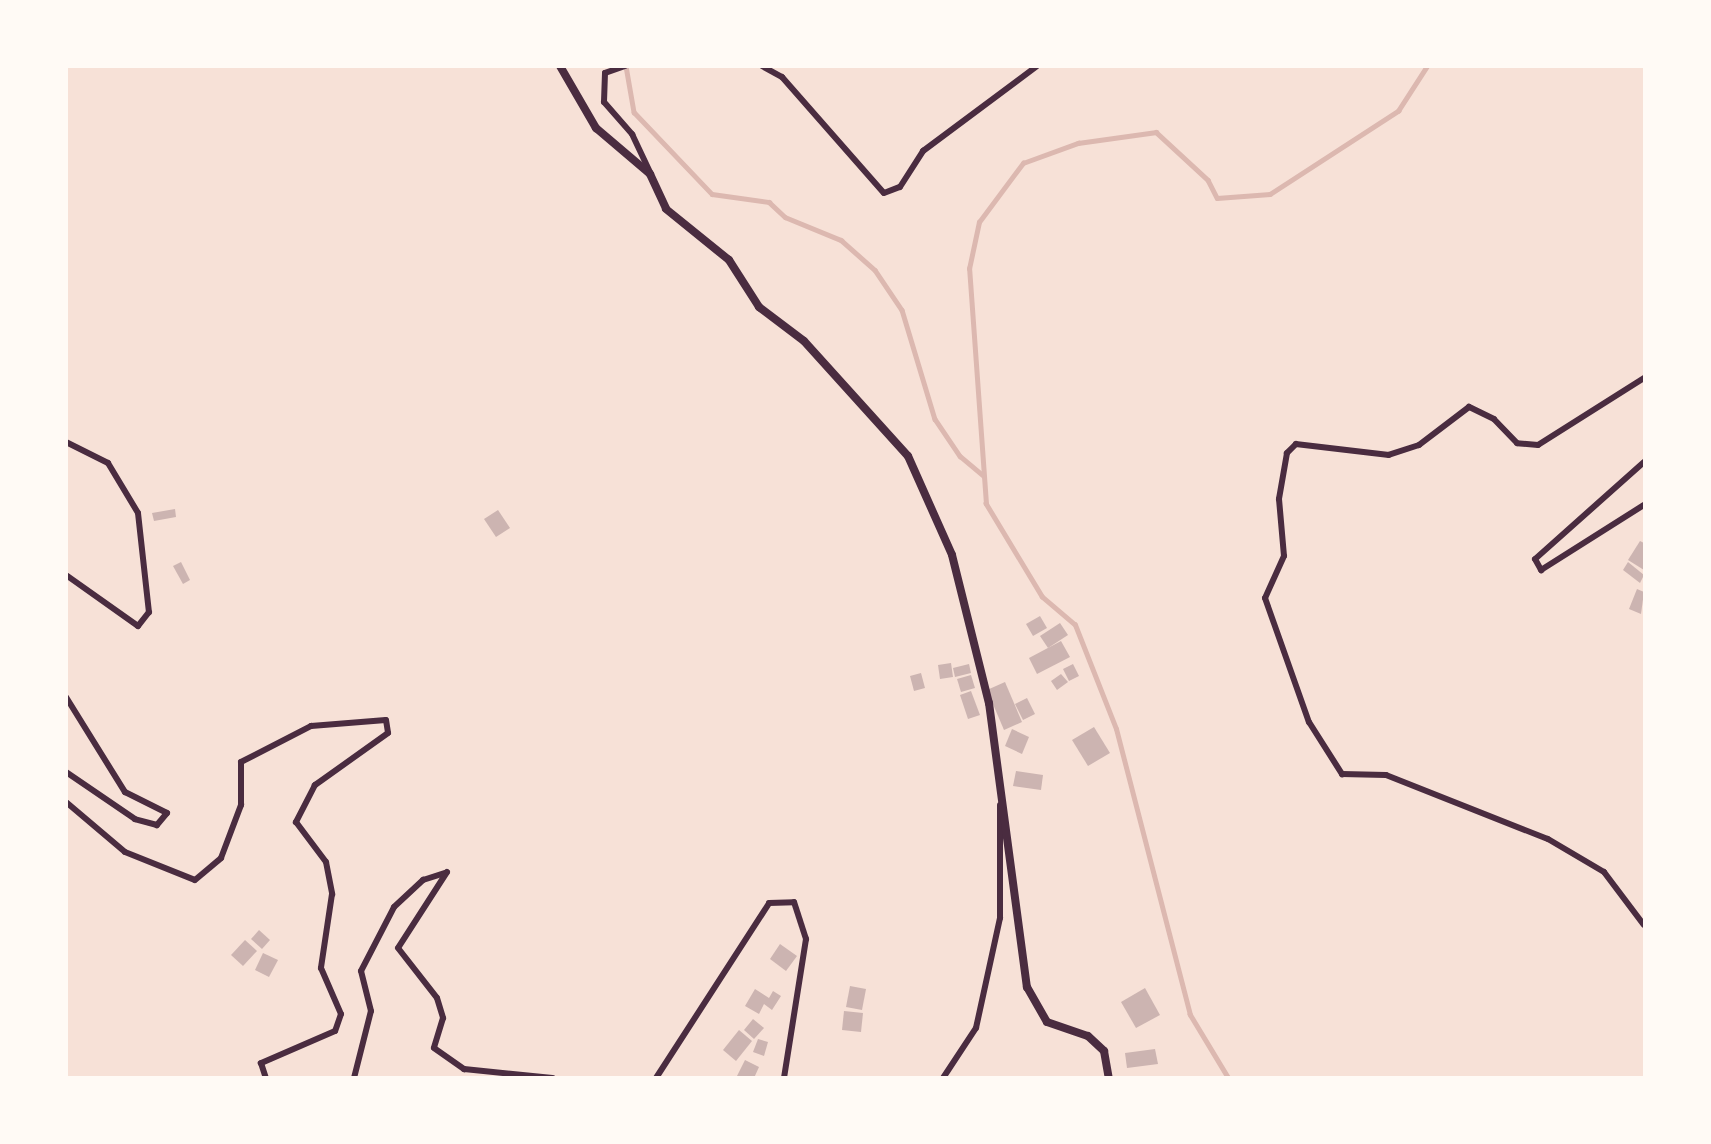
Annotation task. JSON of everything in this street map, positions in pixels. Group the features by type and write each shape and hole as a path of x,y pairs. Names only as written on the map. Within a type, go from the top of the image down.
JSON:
{"street":[{"path":"560,66 596,128 650,174"},
{"path":"625,66 605,73 604,102 632,134 673,216 729,260 759,307 804,341 908,456 965,599 989,703 1027,987 1047,1022 1088,1036 1104,1051 1109,1077"},
{"path":"762,66 782,77 884,193 900,187 923,151 1037,66"},
{"path":"1644,378 1538,445 1517,443 1494,419 1469,407 1419,445 1389,455 1296,444 1287,453 1279,499 1284,556 1265,598 1309,722 1342,774 1386,775 1548,839 1604,872 1644,925"},
{"path":"66,442 108,463 138,513 149,612 138,626 66,575"},
{"path":"1644,463 1535,559 1541,570 1644,506"},
{"path":"66,697 125,792 167,813 157,825 135,819 66,772"},
{"path":"66,802 125,852 195,880 221,858 241,806 241,762 311,726 386,720 388,733 315,785 296,822 326,862 331,894 321,968 341,1014 335,1031 261,1063 266,1077"},
{"path":"943,1077 976,1028 1000,918 999,786"},
{"path":"354,1077 370,1011 361,971 394,907 423,880 447,872 398,948 438,998 443,1018 434,1048 464,1069 553,1077"},
{"path":"656,1077 769,903 794,902 806,939 784,1077"}],"building":[{"path":"175,509 176,517 154,521 152,513"},
{"path":"498,510 510,528 496,537 484,519"},
{"path":"1640,541 1644,543 1644,570 1628,560"},
{"path":"181,562 190,580 183,584 173,566"},
{"path":"1628,562 1644,575 1640,583 1623,570"},
{"path":"1637,589 1644,592 1641,614 1629,609"},
{"path":"1040,616 1047,628 1033,636 1026,624"},
{"path":"1060,623 1068,635 1048,648 1040,636"},
{"path":"1061,641 1070,657 1037,674 1029,658"},
{"path":"951,663 953,677 940,679 938,665"},
{"path":"969,664 971,673 955,677 953,668"},
{"path":"1073,664 1079,676 1069,681 1063,669"},
{"path":"921,673 925,688 914,691 910,676"},
{"path":"1061,674 1068,682 1057,690 1051,681"},
{"path":"971,675 975,688 961,692 957,679"},
{"path":"1005,682 1022,722 1004,730 987,690"},
{"path":"971,691 980,715 968,719 960,695"},
{"path":"1027,698 1035,714 1023,720 1015,704"},
{"path":"1094,727 1110,753 1088,766 1072,740"},
{"path":"1012,729 1029,737 1022,754 1005,746"},
{"path":"1016,771 1043,775 1041,790 1013,786"},
{"path":"259,930 270,940 262,949 251,939"},
{"path":"245,940 257,951 243,966 231,955"},
{"path":"780,944 797,956 786,971 770,959"},
{"path":"263,953 278,960 269,977 255,970"},
{"path":"850,986 866,989 862,1010 846,1007"},
{"path":"1145,988 1160,1015 1136,1028 1121,1002"},
{"path":"755,989 769,998 773,991 781,996 772,1010 764,1004 759,1014 745,1006"},
{"path":"844,1011 863,1013 861,1032 842,1030"},
{"path":"753,1019 764,1028 754,1039 744,1030"},
{"path":"739,1030 752,1041 736,1061 723,1050"},
{"path":"758,1039 768,1042 764,1056 753,1052"},
{"path":"1155,1049 1158,1064 1127,1068 1125,1053"},
{"path":"745,1060 759,1067 754,1078 736,1078"}],"waterway":[{"path":"626,66 634,112 712,194 769,202 785,217 841,240 875,270 902,310 935,419 960,456 984,476"},
{"path":"1228,1078 1190,1015 1116,729 1075,625 1042,597 986,504 969,269 979,222 1023,163 1078,143 1156,132 1208,180 1217,198 1270,194 1398,111 1427,66"}]}
